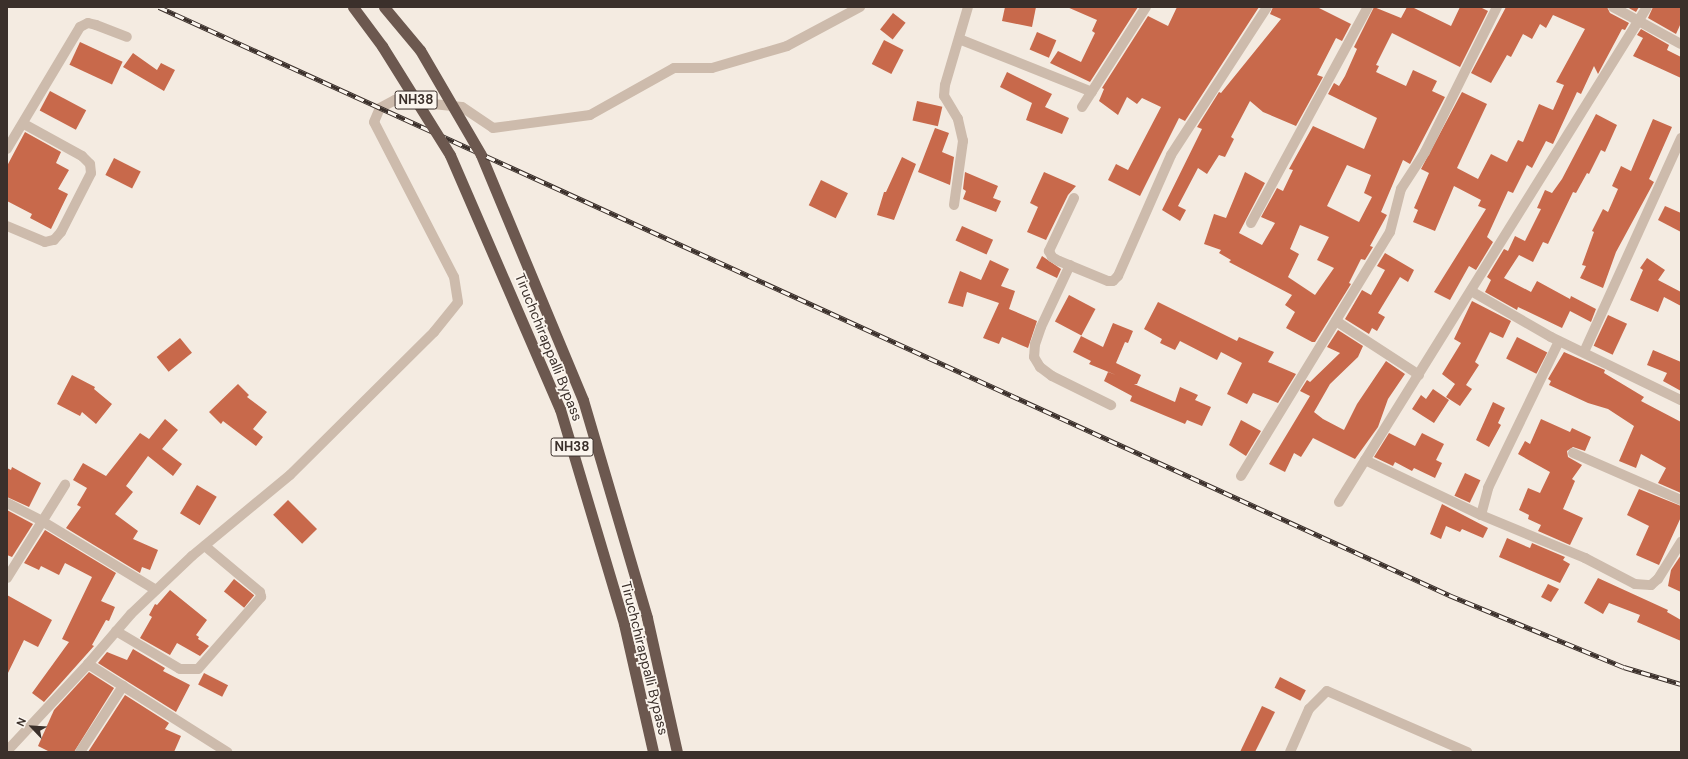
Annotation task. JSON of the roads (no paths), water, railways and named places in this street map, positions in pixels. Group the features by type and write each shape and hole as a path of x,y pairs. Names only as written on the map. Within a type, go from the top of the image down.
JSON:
{"highway":[{"name":"Tiruchchirappalli Bypass","path":"353,7 382,46 450,155 560,409 624,624 653,752"},
{"name":"Tiruchchirappalli Bypass","path":"384,7 420,50 481,155 583,400 647,618 677,752"}],"street":[{"path":"7,751 88,664 116,631 156,590 205,546 290,475 434,332 458,302 454,278 374,122 380,108 395,100 462,107 493,128 590,115 674,68 712,68 787,46 860,7"},
{"path":"954,205 963,141 958,119 944,96 945,85 968,7"},
{"path":"1082,107 1146,7"},
{"path":"1074,198 1049,250 1052,257 1108,281 1113,281 1118,276 1171,155 1267,7"},
{"path":"1251,223 1368,7"},
{"path":"1241,476 1390,232 1401,189 1425,152 1497,7"},
{"path":"1613,7 1681,44"},
{"path":"1339,502 1647,7"},
{"path":"7,149 24,124 80,28 88,23 127,37"},
{"path":"960,38 1092,92"},
{"path":"7,226 45,242 54,240 61,232 91,173 90,164 82,156 24,124"},
{"path":"1584,352 1681,138"},
{"path":"1070,265 1041,327 1035,344 1034,356 1040,367 1052,376 1111,405"},
{"path":"1471,291 1560,341 1681,400"},
{"path":"1336,321 1419,375"},
{"path":"1481,515 1488,488 1560,341"},
{"path":"1572,453 1681,500"},
{"path":"1365,460 1481,515 1584,558 1635,584 1651,585 1658,579 1681,542"},
{"path":"7,578 65,485"},
{"path":"7,503 42,521 156,590"},
{"path":"116,631 180,669 198,669 261,597 260,592 205,546"},
{"path":"88,664 227,752"},
{"path":"80,752 122,686"},
{"path":"1290,752 1309,709 1327,691 1466,752"}],"railway":[{"path":"159,7 1449,595 1624,667 1681,684"}]}
